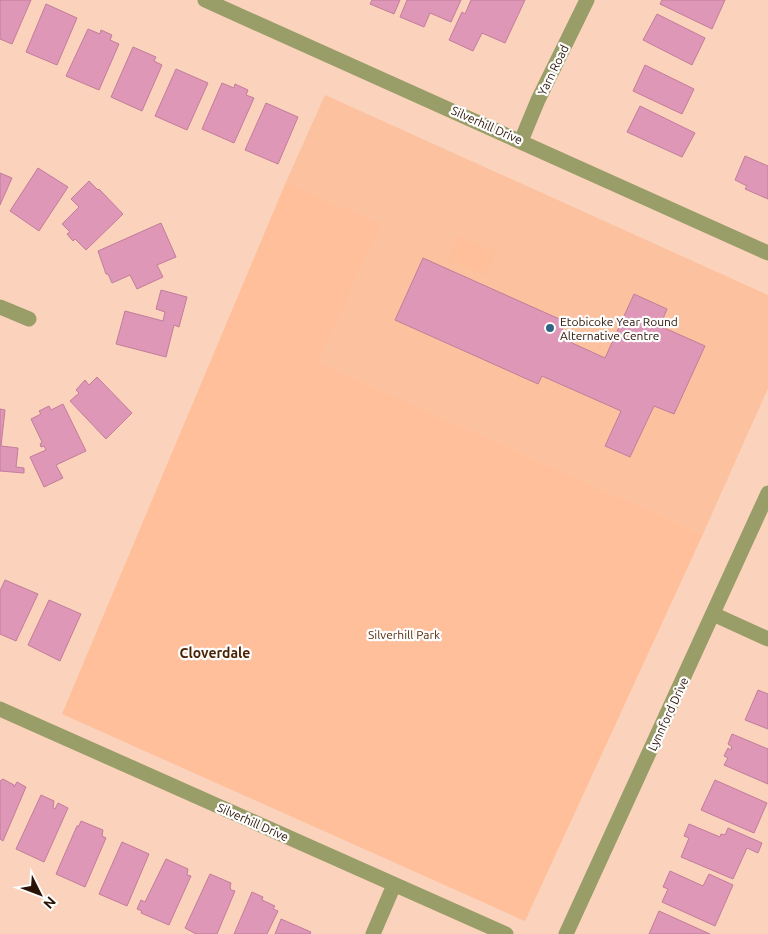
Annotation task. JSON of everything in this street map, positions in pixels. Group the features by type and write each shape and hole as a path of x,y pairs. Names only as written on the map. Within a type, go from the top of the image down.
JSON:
{"street":[{"name":"Silverhill Drive","path":"205,0 521,140 768,253"},
{"name":"Yarn Road","path":"521,140 538,100 587,0"},
{"path":"0,307 29,319"},
{"name":"Lynnford Drive","path":"566,934 768,494"},
{"path":"713,614 768,639"},
{"name":"Silverhill Drive","path":"0,709 506,934"},
{"path":"373,934 394,884"}],"shaded area":[{"name":"Etobicoke Year Round Alternative Centre","path":"325,95 768,295 768,388 703,534 318,362 379,224 286,182"}],"green space":[{"name":"Silverhill Park","path":"286,182 380,224 318,362 703,534 525,921 62,714"},
{"path":"459,235 496,252 485,276 448,260"}],"building":[{"path":"0,0 31,0 12,44 0,39"},
{"path":"372,0 400,0 394,14 370,4"},
{"path":"407,0 461,0 451,22 430,13 424,27 400,17"},
{"path":"471,0 525,0 505,43 482,33 473,51 449,40 462,12 465,14"},
{"path":"662,0 725,0 712,29 660,4"},
{"path":"46,4 77,18 57,65 26,52"},
{"path":"657,14 705,38 692,65 643,40"},
{"path":"88,29 100,34 101,30 112,35 110,40 119,44 99,90 66,76"},
{"path":"133,47 156,57 154,61 162,65 142,111 111,97"},
{"path":"645,65 694,89 682,114 633,91"},
{"path":"176,69 208,83 187,130 155,116"},
{"path":"222,83 234,88 235,84 248,90 246,95 254,98 234,143 202,129"},
{"path":"266,103 298,117 278,164 245,150"},
{"path":"640,106 695,133 682,157 627,132"},
{"path":"745,156 768,166 768,199 745,189 747,186 735,180"},
{"path":"38,168 68,187 39,231 10,211"},
{"path":"0,173 12,178 0,205"},
{"path":"89,181 123,214 86,250 75,239 73,241 67,234 70,232 62,224 79,207 71,199"},
{"path":"161,223 176,257 157,265 163,277 137,289 130,275 112,283 108,274 106,274 98,251"},
{"path":"423,258 566,322 559,337 605,358 634,294 667,309 660,326 705,346 674,414 654,406 630,457 605,446 621,411 542,376 538,384 395,320"},
{"path":"161,290 187,297 179,327 174,325 166,357 116,344 125,311 163,321 165,312 156,309"},
{"path":"97,377 132,413 106,439 70,401 79,393 76,390 85,380 89,385"},
{"path":"63,404 86,451 56,465 63,478 44,487 30,457 46,450 44,446 41,447 40,444 42,442 31,419 41,414 39,411 49,406 51,410"},
{"path":"0,409 5,410 1,446 18,448 16,467 24,468 24,473 0,471"},
{"path":"5,580 38,594 16,641 0,634 0,591"},
{"path":"49,600 81,614 60,661 28,645"},
{"path":"758,690 768,694 768,729 745,720"},
{"path":"732,734 768,749 768,784 724,765 728,758 724,756 728,748 731,750 732,747 728,744"},
{"path":"3,779 14,785 14,787 17,782 26,787 3,841 0,839 0,781"},
{"path":"715,780 767,803 754,833 701,810"},
{"path":"41,795 54,801 53,808 55,809 58,803 68,808 44,862 16,849"},
{"path":"81,821 103,830 102,836 106,838 85,887 56,874"},
{"path":"689,824 720,837 721,834 725,835 728,828 762,843 758,853 747,848 733,879 681,857 689,838 684,836"},
{"path":"122,842 149,854 127,906 99,894"},
{"path":"166,859 188,869 187,875 191,876 169,925 141,913 142,911 137,909 141,900 145,902"},
{"path":"670,871 703,886 709,874 733,885 715,926 662,902 668,889 663,887"},
{"path":"210,874 231,883 231,890 235,891 217,934 196,934 185,928"},
{"path":"252,892 263,897 262,900 275,906 273,909 278,911 267,934 234,934"},
{"path":"659,911 710,934 649,934"},
{"path":"281,919 311,932 310,934 275,934"}],"place":[{"name":"Etobicoke Year Round Alternative Centre","path":"550,328"}],"district":[{"name":"Cloverdale","path":"215,653"}]}
